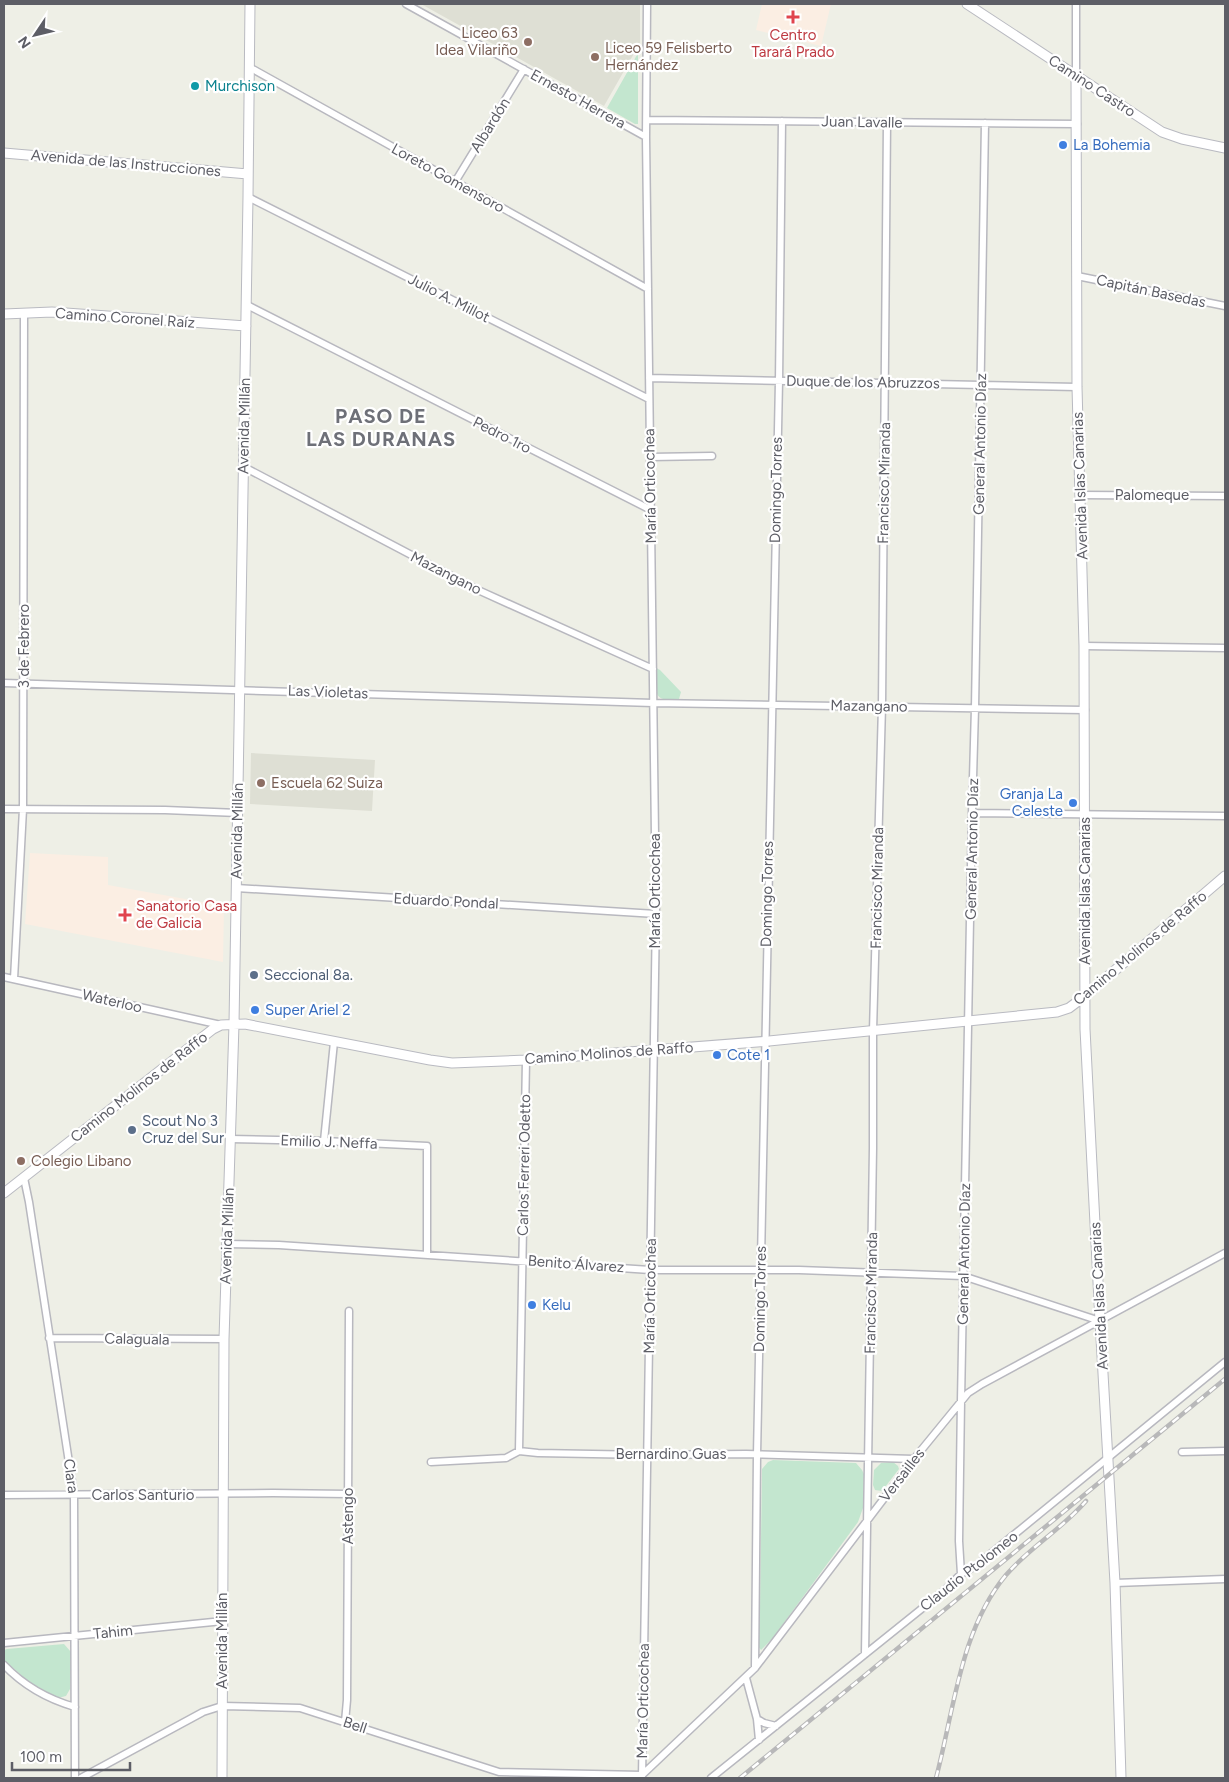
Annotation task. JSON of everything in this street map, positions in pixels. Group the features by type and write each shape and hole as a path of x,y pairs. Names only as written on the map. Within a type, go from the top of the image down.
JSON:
{"street":[{"name":"Avenida Millán","path":"222,1778 224,1339 234,1024 250,4"},
{"name":"Ernesto Herrera","path":"406,4 646,136"},
{"name":"María Orticochea","path":"642,1776 656,914 646,136 647,4"},
{"name":"Camino Castro","path":"967,4 1167,135 1225,148"},
{"name":"Avenida Islas Canarias","path":"1076,4 1077,387 1085,710 1085,1029 1115,1583 1121,1778"},
{"name":"Loreto Gomensoro","path":"249,67 648,289"},
{"name":"Albardón","path":"455,182 524,69"},
{"name":"Juan Lavalle","path":"647,120 1077,124"},
{"name":"Domingo Torres","path":"755,1668 760,1270 779,381 782,121"},
{"name":"Francisco Miranda","path":"864,1654 873,1031 882,706 887,122"},
{"name":"General Antonio Díaz","path":"961,1574 959,1541 963,1276 985,123"},
{"name":"Avenida de las Instrucciones","path":"4,153 248,174"},
{"name":"Julio A. Millot","path":"248,197 649,399"},
{"name":"Capitán Basedas","path":"1077,276 1225,306"},
{"name":"Pedro 1ro","path":"246,305 651,510"},
{"name":"3 de Febrero","path":"14,979 24,809 24,312"},
{"name":"Camino Coronel Raíz","path":"4,314 52,312 246,326"},
{"name":"Duque de los Abruzzos","path":"649,378 1077,387"},
{"path":"650,457 712,456"},
{"name":"Mazangano","path":"244,467 478,590 653,669"},
{"name":"Palomeque","path":"1080,495 1225,496"},
{"path":"1084,646 1225,648"},
{"name":"Las Violetas","path":"4,683 653,703"},
{"name":"Mazangano","path":"653,703 1085,710"},
{"path":"4,809 165,810 238,813"},
{"path":"972,813 1225,816"},
{"name":"Camino Molinos de Raffo","path":"4,1193 213,1029 221,1025 234,1024 273,1029 452,1063 526,1060 765,1041 1057,1012 1069,1008 1085,996 1225,876"},
{"name":"Eduardo Pondal","path":"236,888 656,914"},
{"name":"Waterloo","path":"4,977 221,1025"},
{"path":"324,1141 334,1042"},
{"name":"Carlos Ferreri Odetto","path":"519,1451 526,1060"},
{"name":"Emilio J. Neffa","path":"230,1139 427,1146 427,1255"},
{"name":"Clara","path":"24,1178 74,1495 75,1778"},
{"name":"Benito Álvarez","path":"226,1244 522,1260 650,1270 760,1270 963,1276 1100,1321"},
{"name":"Versailles","path":"642,1776 755,1668 914,1459 968,1393 1225,1253"},
{"name":"Astengo","path":"345,1722 347,1700 349,1311"},
{"name":"Calaguala","path":"49,1338 224,1339"},
{"name":"Claudio Ptolomeo","path":"711,1778 945,1590 961,1574 977,1565 1225,1362"},
{"name":"Bernardino Guas","path":"431,1462 506,1458 519,1451 538,1453 914,1459"},
{"path":"1182,1452 1225,1451"},
{"path":"223,1495 273,1493 348,1494"},
{"name":"Carlos Santurio","path":"4,1495 223,1495"},
{"path":"1115,1583 1225,1579"},
{"name":"Tahim","path":"4,1643 223,1621"},
{"path":"4,1665 22,1682 42,1695 74,1707"},
{"path":"746,1678 757,1718 759,1740"},
{"name":"Bell","path":"81,1778 203,1712 222,1706 292,1706 499,1772 642,1776"},
{"path":"757,1718 764,1723 776,1726"}],"shaded area":[{"path":"421,4 640,4 640,43 604,106"},
{"name":"Centro Tarará Prado","path":"762,4 831,4 821,46 756,30"},
{"path":"251,753 375,760 372,811 250,804"},
{"name":"Sanatorio Casa de Galicia","path":"30,853 108,857 108,885 224,906 223,962 25,924"}],"green space":[{"path":"638,53 638,124 635,124 607,108"},
{"path":"656,668 681,692 679,699 666,700 659,697 657,694"},
{"path":"773,1460 856,1463 864,1474 863,1508 858,1522 772,1639 761,1650 758,1646 762,1469 768,1462"},
{"path":"893,1462 899,1469 882,1491 875,1490 873,1485 874,1470 881,1463"},
{"path":"64,1644 71,1652 70,1689 66,1696 58,1698 36,1688 4,1660 4,1650 7,1649"}],"railway":[{"path":"740,1778 1225,1379"},
{"path":"936,1778 961,1672 978,1620 991,1597 1015,1565 1086,1501"}],"place":[{"name":"Centro Tarará Prado","path":"793,17"},
{"name":"Liceo 63 Idea Vilariño","path":"528,42"},
{"name":"Liceo 59 Felisberto Hernández","path":"595,57"},
{"name":"Murchison","path":"195,86"},
{"name":"La Bohemia","path":"1063,145"},
{"name":"Escuela 62 Suiza","path":"261,783"},
{"name":"Granja La Celeste","path":"1073,803"},
{"name":"Sanatorio Casa de Galicia","path":"125,915"},
{"name":"Seccional 8a.","path":"254,975"},
{"name":"Super Ariel 2","path":"255,1010"},
{"name":"Cote 1","path":"717,1055"},
{"name":"Scout No 3 Cruz del Sur","path":"132,1130"},
{"name":"Colegio Libano","path":"21,1161"},
{"name":"Kelu","path":"532,1305"}],"district":[{"name":"PASO DE LAS DURANAS","path":"381,428"}]}
